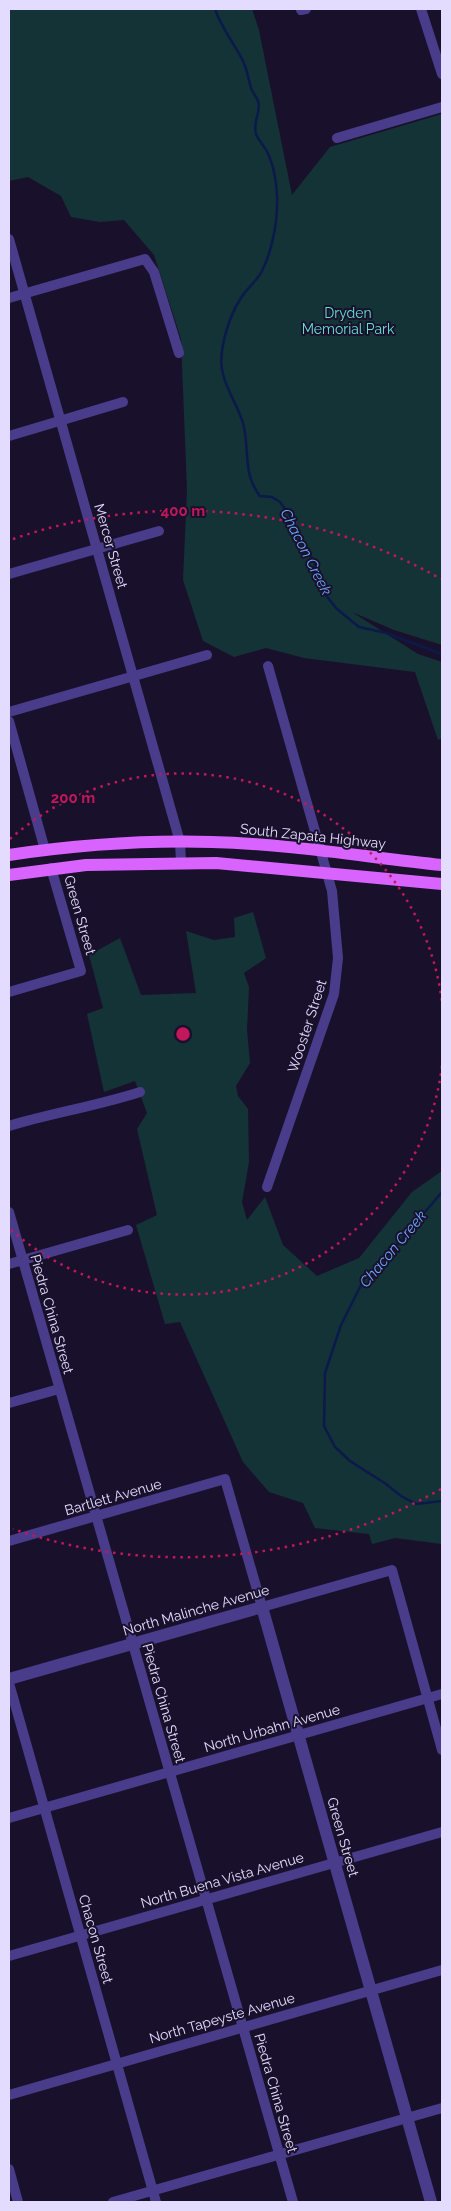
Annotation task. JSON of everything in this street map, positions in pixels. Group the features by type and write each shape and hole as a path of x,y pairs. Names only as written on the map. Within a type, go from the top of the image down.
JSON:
{"main road":[{"name":"South Zapata Highway","path":"9,856 45,850 123,843 241,843 442,865"},
{"path":"9,875 51,868 122,863 181,862 241,864 442,884"}],"street":[{"path":"421,9 442,74"},
{"path":"337,138 442,107"},
{"name":"Mercer Street","path":"9,239 180,842 181,862"},
{"path":"9,298 145,259 154,272 178,353"},
{"path":"9,436 123,402"},
{"path":"9,574 159,531"},
{"path":"9,712 207,655"},
{"name":"Wooster Street","path":"267,1187 328,1012 338,976 333,901 327,872 268,666"},
{"path":"9,721 45,850"},
{"name":"Green Street","path":"9,992 81,971 51,868"},
{"path":"9,1126 55,1112 118,1099 140,1092"},
{"name":"Piedra China Street","path":"9,1212 293,2202"},
{"path":"9,1264 128,1230"},
{"path":"9,1403 59,1389"},
{"name":"Green Street","path":"225,1479 432,2202"},
{"name":"Bartlett Avenue","path":"9,1541 225,1479"},
{"name":"North Malinche Avenue","path":"9,1681 392,1570 428,1698"},
{"name":"Chacon Street","path":"9,1681 156,2202"},
{"name":"North Urbahn Avenue","path":"9,1818 442,1694"},
{"path":"428,1698 442,1750"},
{"name":"North Buena Vista Avenue","path":"9,1956 442,1832"},
{"name":"North Tapeyste Avenue","path":"9,2095 117,2062 442,1970"},
{"path":"113,2202 442,2108"},
{"path":"9,2169 18,2202"}],"green space":[{"name":"Dryden Memorial Park","path":"9,9 252,9 259,30 292,195 330,147 442,114 442,645 394,630 352,612 418,654 442,662 442,738 438,740 415,672 304,658 266,648 234,657 203,641 183,580 187,490 181,339 154,255 124,220 100,222 71,217 61,196 28,177 9,181"},
{"path":"253,912 266,958 244,973 249,987 247,1030 250,1063 236,1086 238,1096 248,1109 249,1162 242,1202 247,1220 265,1197 283,1245 317,1276 359,1258 412,1192 442,1171 442,1544 395,1538 372,1544 369,1534 315,1528 303,1503 269,1492 243,1462 180,1322 165,1324 136,1225 157,1215 137,1129 147,1113 135,1081 104,1092 87,1014 103,1008 89,955 120,938 141,995 196,993 186,931 214,940 235,937 234,918"}],"waterway":[{"name":"Chacon Creek","path":"215,9 244,62 252,90 258,101 259,109 255,125 256,134 271,162 277,191 276,222 268,256 260,275 243,294 232,315 225,335 222,356 223,374 243,423 249,470 254,488 260,496 272,497 280,502 291,517 314,562 324,593 337,609 359,627 386,633 442,654"},
{"name":"Chacon Creek","path":"442,1192 397,1245 364,1279 341,1325 325,1373 324,1426 335,1447 350,1461 401,1496 416,1504 442,1501"}]}
